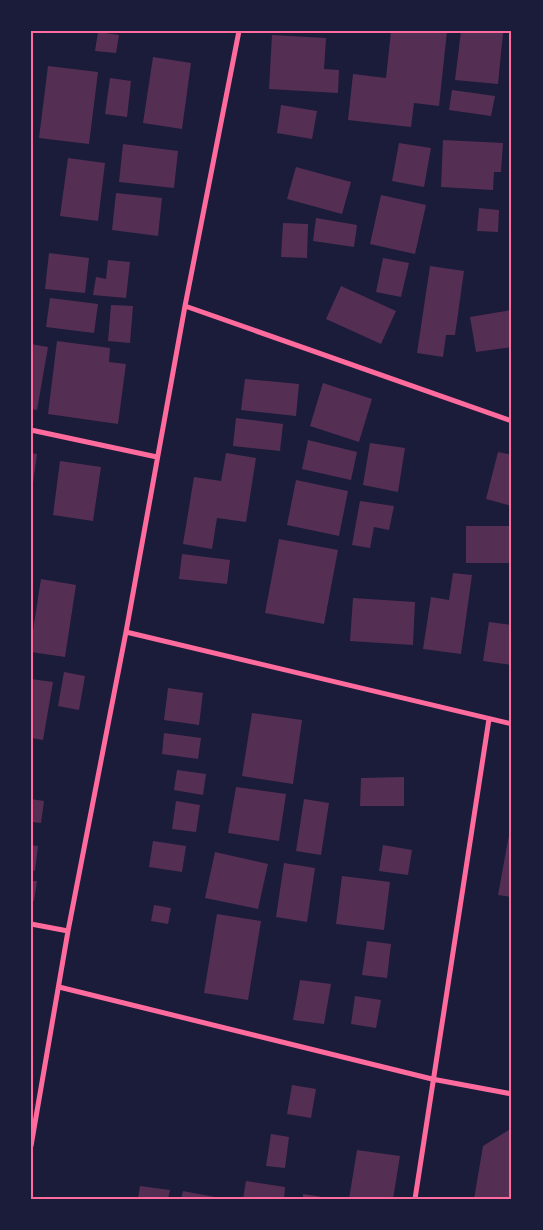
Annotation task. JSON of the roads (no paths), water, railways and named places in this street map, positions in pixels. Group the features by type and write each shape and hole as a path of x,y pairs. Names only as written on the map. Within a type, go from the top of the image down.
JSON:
{"street":[{"path":"31,1146 68,931 126,632 184,306 239,31"},
{"path":"184,306 512,421"},
{"path":"31,430 157,457"},
{"path":"126,632 512,724"},
{"path":"415,1199 489,719"},
{"path":"31,924 68,931"},
{"path":"59,987 432,1079 512,1094"}]}
